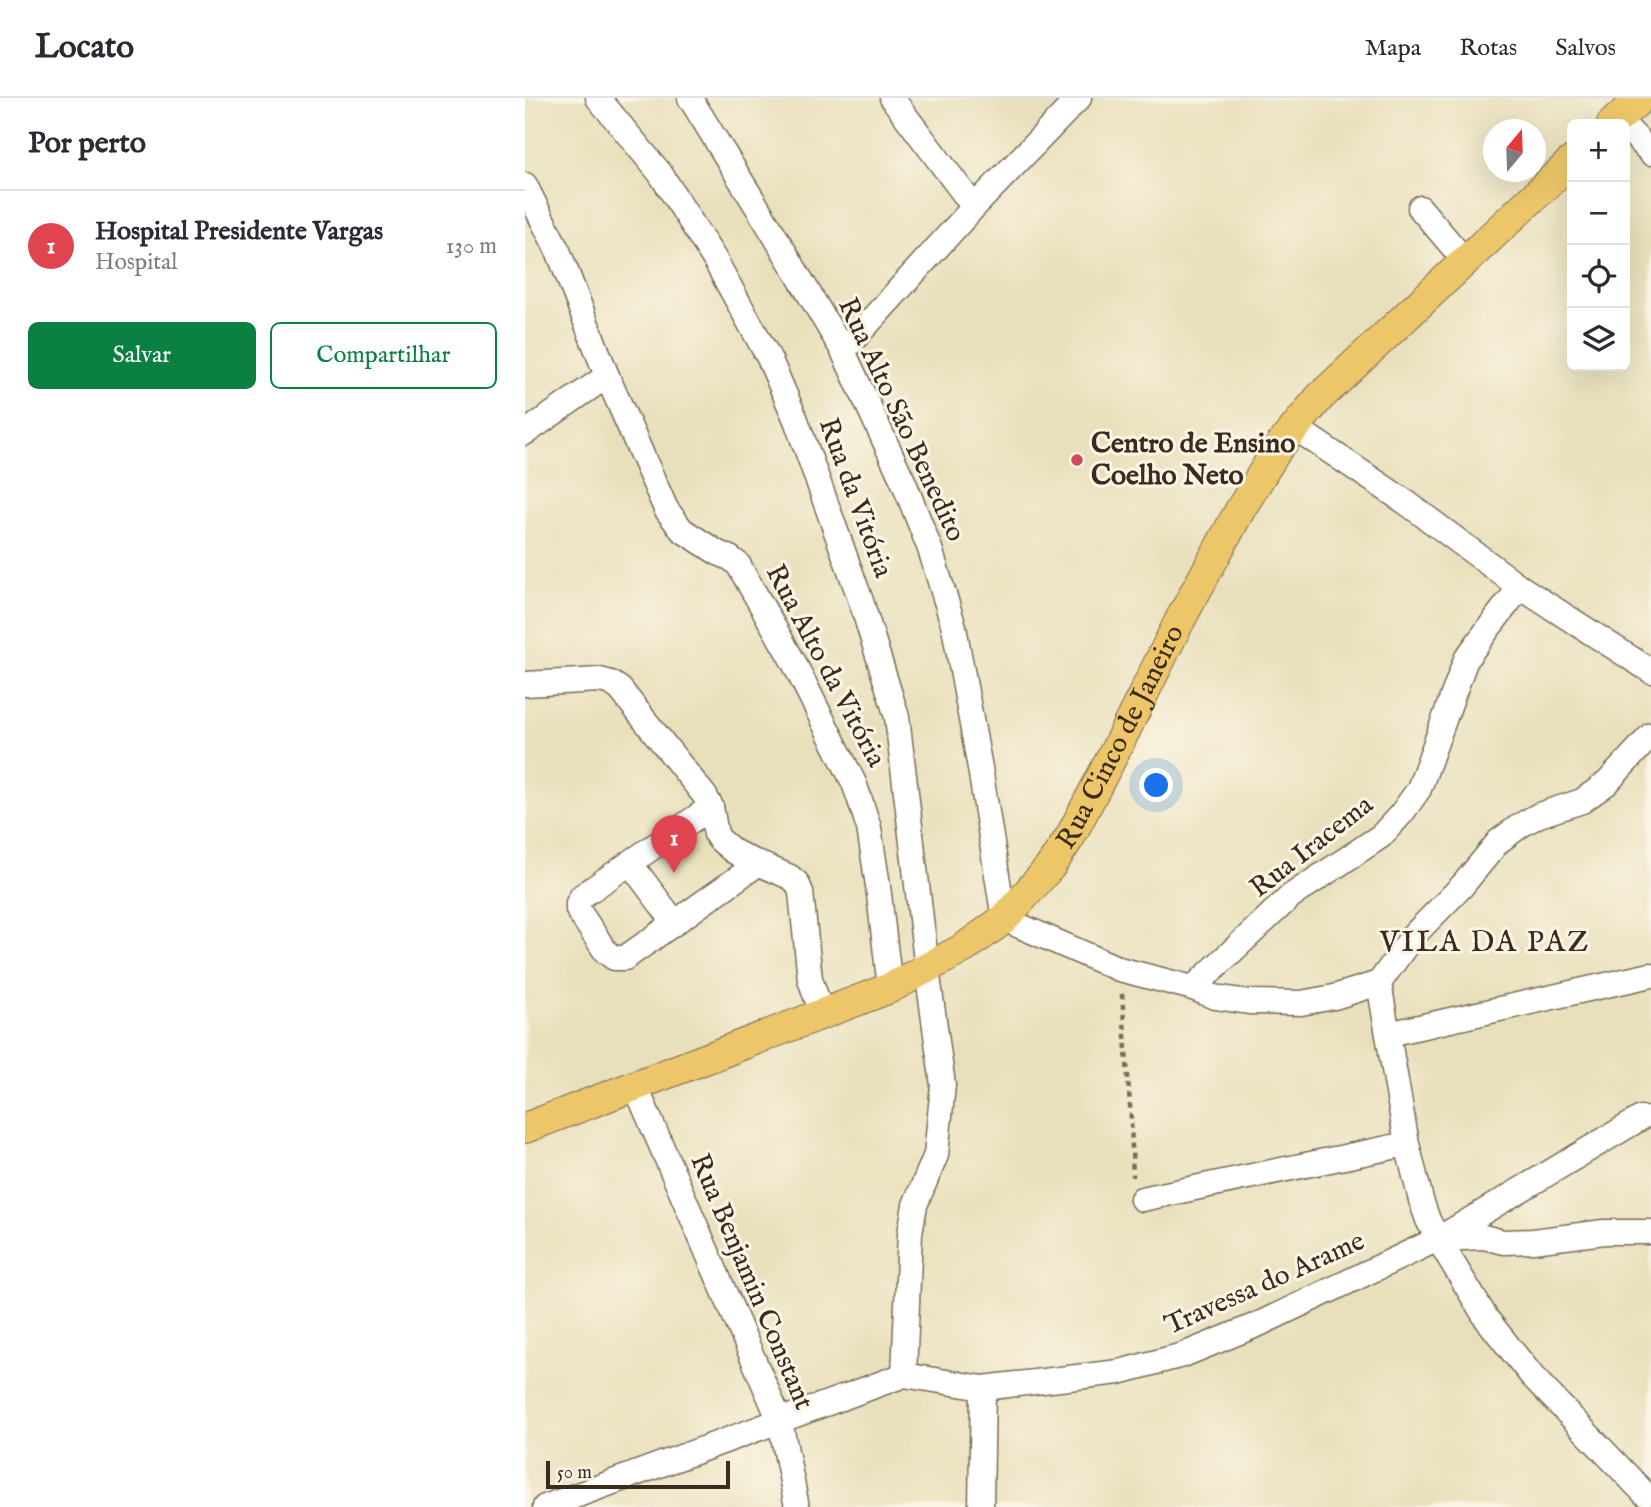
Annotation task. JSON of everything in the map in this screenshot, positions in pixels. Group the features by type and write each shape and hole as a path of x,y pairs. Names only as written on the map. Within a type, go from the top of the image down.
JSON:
{"main road":[{"path":"1622,119 1640,98"},
{"name":"Rua Cinco de Janeiro","path":"525,1128 890,988 964,948 1004,919 1050,867 1070,837 1185,611 1240,510 1294,426 1320,397 1567,166"}],"street":[{"name":"Rua da Vitória","path":"597,98 660,173 715,260 769,358 796,420 861,601 897,717 943,1085 936,1155 915,1205 910,1233 904,1375"},
{"name":"Rua Alto São Benedito","path":"690,98 843,351 930,548 954,627 1004,919"},
{"path":"892,98 974,208"},
{"path":"843,351 1079,98"},
{"path":"1630,133 1651,153"},
{"name":"Rua Alto da Vitória","path":"525,185 559,253 607,376 666,509 682,530 738,564 793,662 854,783 869,828 890,988"},
{"path":"1420,208 1465,261"},
{"path":"525,433 607,376"},
{"path":"1294,426 1407,503 1520,587 1651,671"},
{"name":"Rua Iracema","path":"1193,988 1291,897 1381,836 1402,813 1419,789 1466,659 1520,587"},
{"path":"525,684 587,679 611,683 620,690 705,796 711,807 719,839 733,851 790,877 797,883 801,892 810,979 823,1014"},
{"path":"1004,919 1119,968 1193,988 1215,997 1249,1002 1301,1003 1334,997 1379,983 1412,937 1462,886 1499,841 1539,816 1582,802 1607,783 1651,735"},
{"path":"711,807 582,896 578,910 606,952 614,958 625,958 759,863"},
{"path":"630,863 675,923"},
{"path":"1388,1034 1651,975"},
{"path":"1379,983 1407,1144 1421,1200 1438,1239 1486,1318 1532,1376 1645,1494"},
{"name":"Rua Benjamin Constant","path":"635,1085 780,1421 797,1507"},
{"name":"Travessa do Arame","path":"904,1375 983,1388 1119,1372 1183,1355 1259,1324 1438,1239 1641,1118"},
{"path":"1142,1199 1407,1144"},
{"path":"1438,1239 1485,1237 1495,1240 1533,1241 1604,1232 1651,1232"},
{"path":"545,1507 904,1375"},
{"path":"981,1507 983,1388"}],"path":[{"path":"1119,968 1131,1119 1133,1189 1135,1196 1142,1199"}],"place":[{"name":"Centro de Ensino Coelho Neto","path":"1077,460"},
{"name":"Hospital Presidente Vargas","path":"674,873"}],"district":[{"name":"VILA DA PAZ","path":"1485,943"}]}
